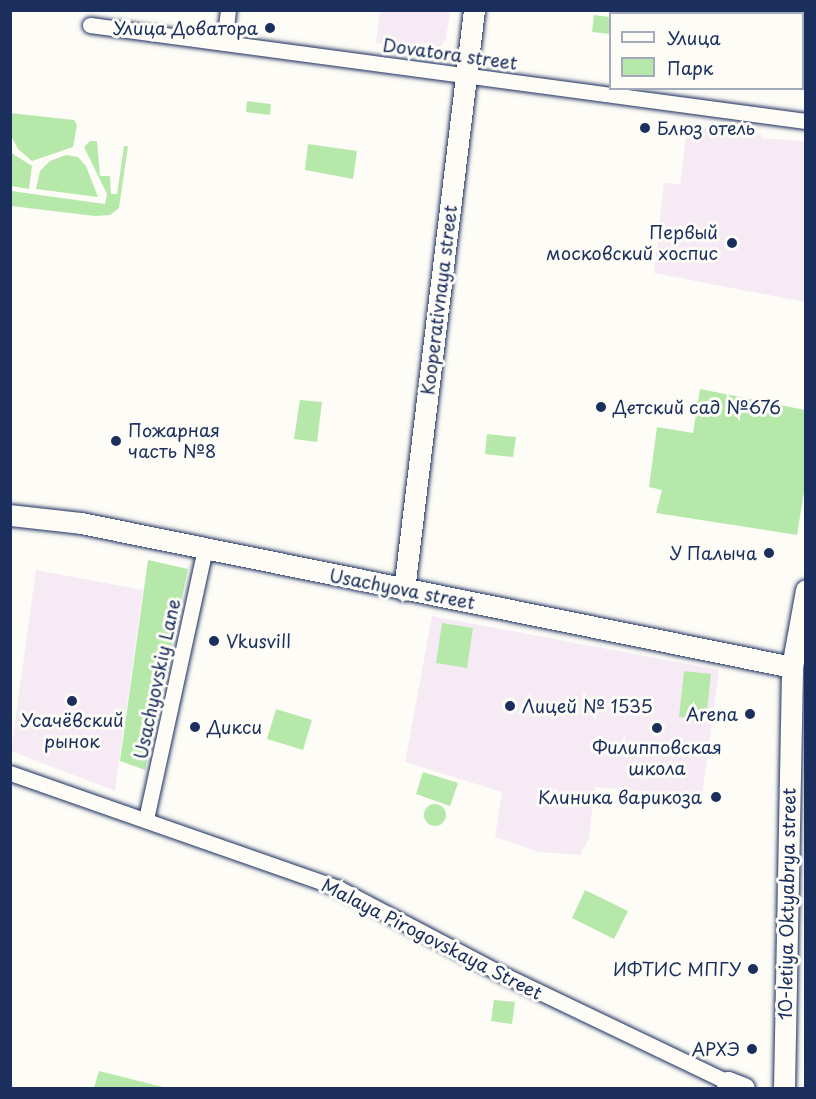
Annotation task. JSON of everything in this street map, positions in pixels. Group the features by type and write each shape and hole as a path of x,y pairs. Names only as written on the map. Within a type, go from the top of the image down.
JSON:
{"street":[{"path":"224,43 228,10"},
{"name":"Kooperativnaya street","path":"404,590 474,10"},
{"name":"Dovatora street","path":"90,25 806,121"},
{"name":"Usachyova street","path":"10,515 81,523 792,667"},
{"name":"Usachyovskiy Lane","path":"146,819 205,548"},
{"name":"10-letiya Oktyabrya street","path":"781,1084 799,691 792,667 803,618 806,590"},
{"name":"Malaya Pirogovskaya Street","path":"10,773 338,888 500,974 733,1087"}],"shaded area":[{"path":"380,11 450,11 446,39 437,52 376,43"},
{"name":"Первый московский хоспис","path":"692,125 752,137 762,134 761,138 805,141 805,302 654,273 664,183 680,184 687,129"},
{"path":"36,570 143,590 115,791 11,751"},
{"name":"Лицей № 1535","path":"432,616 719,670 702,796 595,787 589,838 580,855 539,852 495,837 502,792 405,762"}],"green space":[{"path":"594,15 609,17 609,34 592,32"},
{"path":"247,101 271,104 270,115 246,112"},
{"path":"10,113 74,120 77,125 73,147 32,161 18,149 11,136"},
{"path":"90,141 97,141 100,176 110,176 111,194 117,194 124,146 128,146 119,208 110,215 95,216 11,206 11,191 105,204 107,194 84,147"},
{"path":"308,144 357,151 353,179 305,170"},
{"path":"10,152 32,166 29,189 11,186"},
{"path":"66,155 78,157 86,166 98,197 36,189 40,171 50,161"},
{"path":"700,389 805,410 805,486 797,535 656,513 662,490 649,487 657,427 693,433"},
{"path":"300,400 322,402 317,442 294,439"},
{"path":"487,434 516,437 513,457 485,454"},
{"path":"148,560 188,569 145,770 120,761"},
{"path":"442,623 473,628 467,668 436,663"},
{"path":"684,671 711,674 706,720 679,717"},
{"path":"276,709 312,720 303,750 267,739"},
{"path":"423,772 458,783 450,806 416,794"},
{"path":"435,804 443,807 446,815 443,823 435,826 427,823 424,815 427,807"},
{"path":"585,890 628,911 614,939 572,918"},
{"path":"494,1000 515,1002 512,1024 491,1021"},
{"path":"99,1071 167,1088 94,1088"}],"place":[{"name":"Улица Доватора","path":"270,28"},
{"name":"Блюз отель","path":"645,128"},
{"name":"Первый московский хоспис","path":"732,243"},
{"name":"Детский сад №676","path":"601,407"},
{"name":"Пожарная часть №8","path":"116,441"},
{"name":"У Палыча","path":"769,553"},
{"name":"Vkusvill","path":"214,641"},
{"name":"Усачёвский рынок","path":"72,701"},
{"name":"Лицей № 1535","path":"510,706"},
{"name":"Arena","path":"750,714"},
{"name":"Дикси","path":"195,727"},
{"name":"Филипповская школа","path":"657,728"},
{"name":"Клиника варикоза","path":"716,797"},
{"name":"ИФТИС МПГУ","path":"753,969"},
{"name":"АРХЭ","path":"752,1049"}]}
